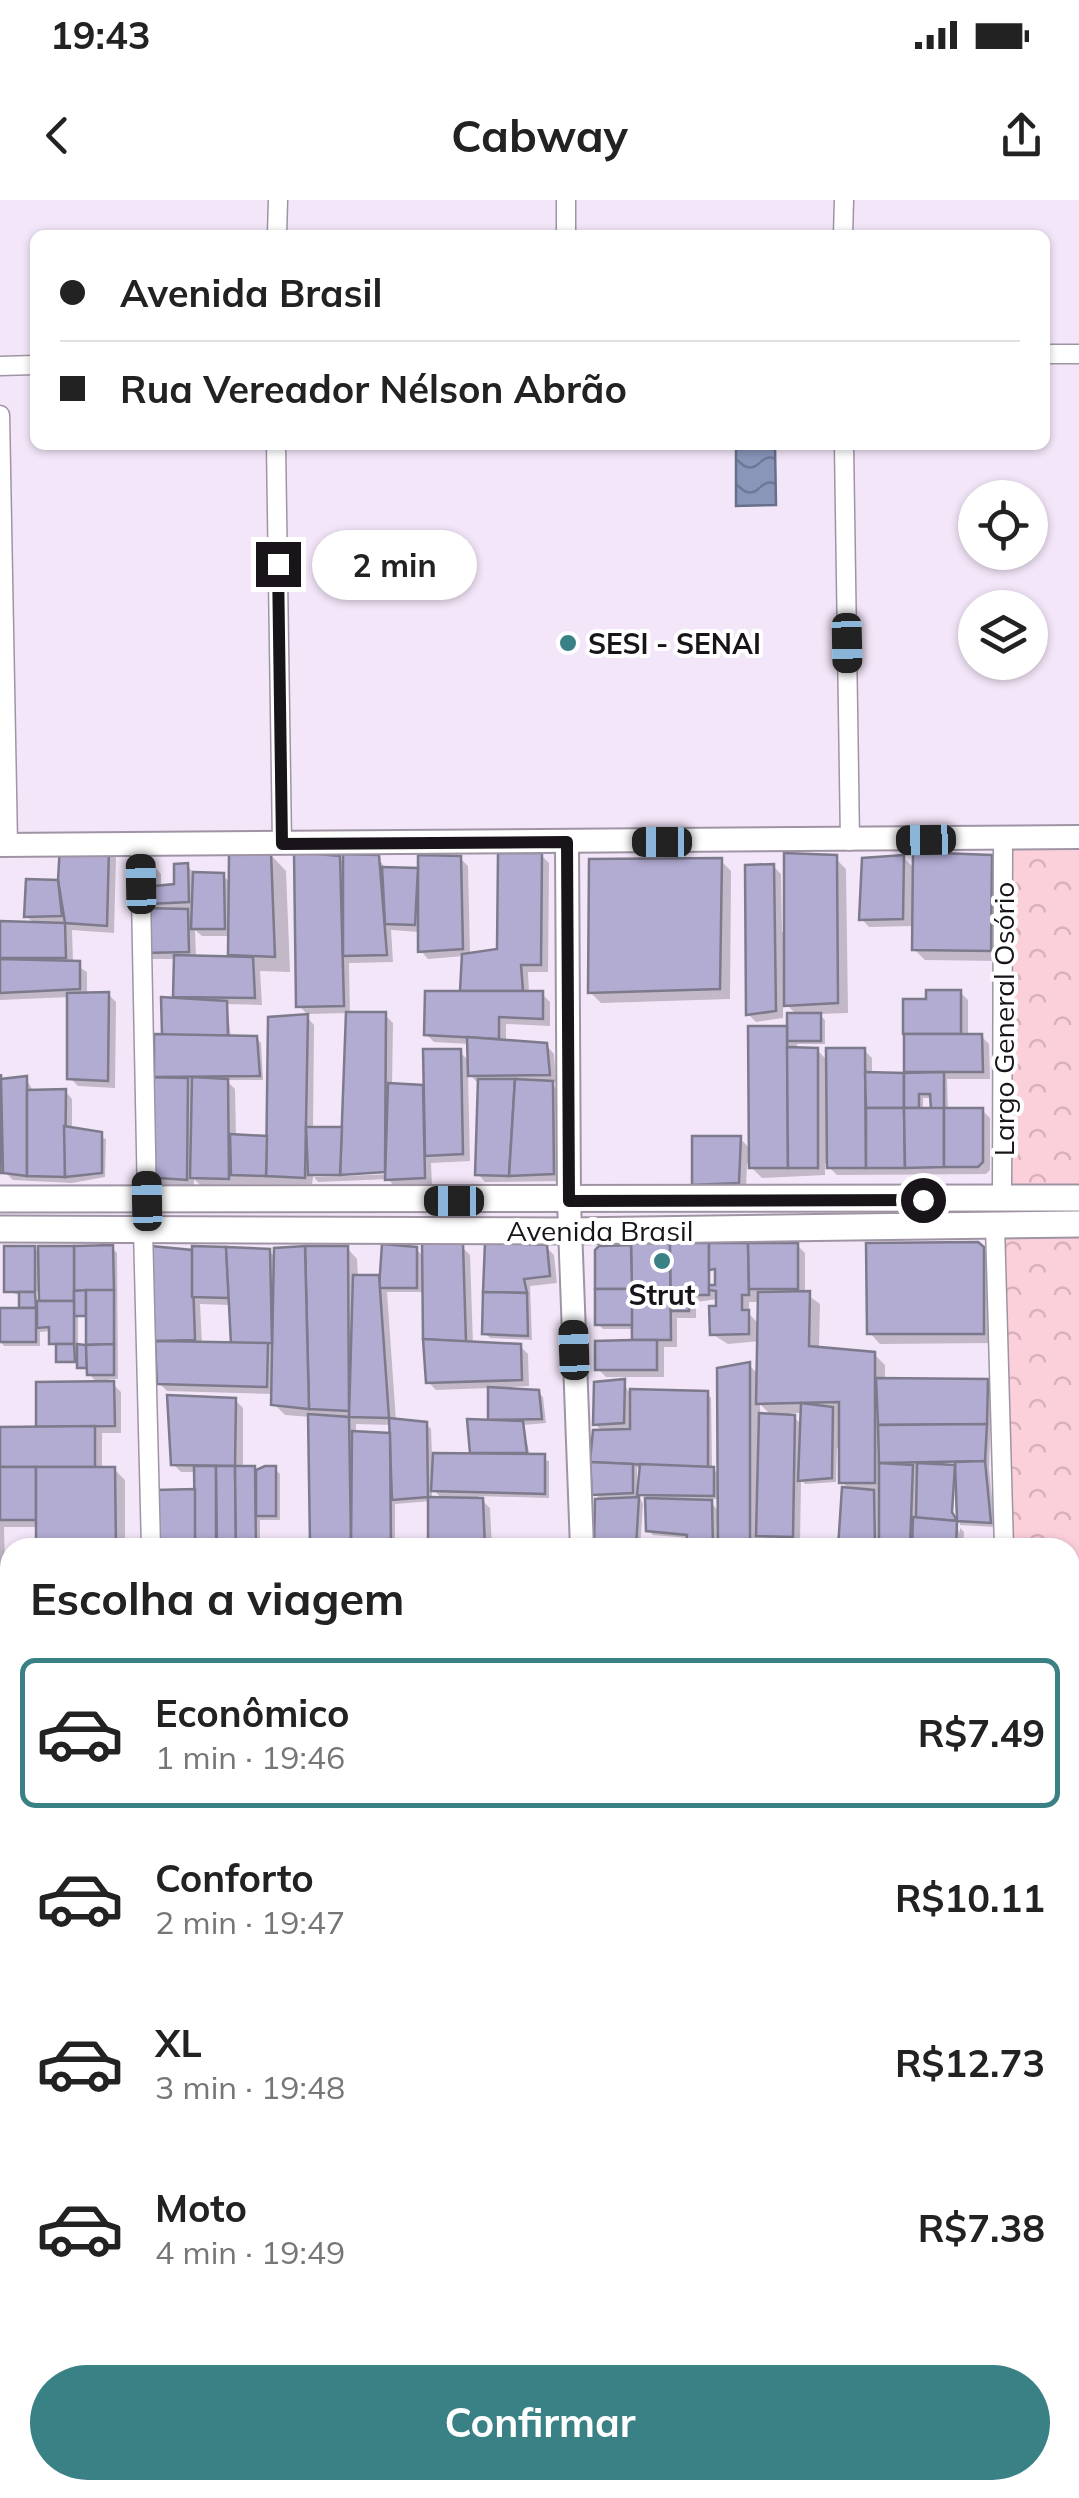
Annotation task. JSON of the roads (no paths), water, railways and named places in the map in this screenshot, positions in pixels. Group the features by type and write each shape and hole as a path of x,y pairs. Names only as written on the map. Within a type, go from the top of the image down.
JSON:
{"main road":[{"name":"Avenida Brasil","path":"0,1199 1079,1198"},
{"name":"Avenida Brasil","path":"0,1229 570,1231 1079,1224"}],"street":[{"path":"277,230 278,200"},
{"path":"566,200 566,230"},
{"path":"844,200 844,230"},
{"path":"1050,354 1079,354"},
{"path":"0,366 30,365"},
{"path":"0,415 4,845 1079,837"},
{"path":"276,450 282,844"},
{"path":"844,450 850,840"},
{"name":"Largo General Osório","path":"1002,1200 1003,839"},
{"path":"567,842 569,1201 582,1538"},
{"path":"140,845 147,1201"},
{"path":"995,1225 1004,1538"},
{"path":"143,1229 151,1538"}],"water":[{"path":"736,450 775,450 776,505 736,506"}],"place":[{"name":"SESI - SENAI","path":"568,643"},
{"name":"Strut","path":"662,1261"}]}
